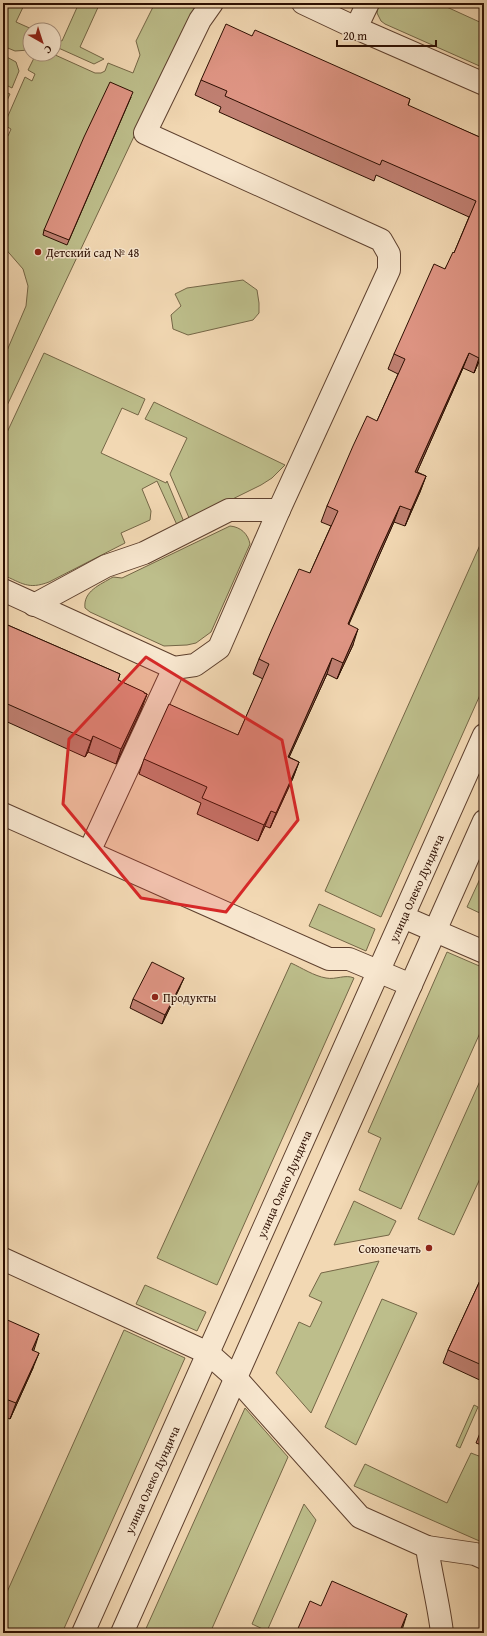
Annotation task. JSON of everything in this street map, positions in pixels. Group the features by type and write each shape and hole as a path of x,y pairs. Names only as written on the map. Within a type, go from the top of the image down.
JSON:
{"street":[{"path":"3,590 174,668 195,665 219,648 279,510 389,270 389,254 381,240 145,133 200,20 212,3"},
{"path":"303,3 484,84"},
{"path":"356,28 368,3"},
{"path":"34,605 106,566 144,553 229,510 279,510"},
{"path":"89,852 174,668"},
{"name":"улица Олеко Дундича","path":"83,1633 484,735"},
{"path":"3,814 329,959 348,959 411,985"},
{"path":"122,1633 484,821"},
{"path":"403,917 484,952"},
{"path":"3,1259 208,1353 236,1378 360,1517 427,1547 475,1554 484,1558"},
{"path":"427,1547 442,1633"}],"highlighted area":[{"path":"146,657 282,740 298,820 226,912 141,898 63,804 69,739"}],"green space":[{"path":"3,3 25,3 16,22 22,25 22,50 15,51 3,46"},
{"path":"79,3 100,3 80,47 104,59 94,64 62,50 62,41"},
{"name":"Детский сад № 48","path":"155,3 197,3 3,414 3,397 6,391 3,389 3,360 26,306 28,286 23,269 3,246 3,133 8,136 11,129 4,125 25,77 32,81 35,74 28,70 32,62 62,62 62,58 95,73 105,71 108,63 133,73 140,55 136,41"},
{"path":"379,3 438,3 484,24 484,68 385,24 381,21 377,13"},
{"path":"3,55 16,62 19,71 12,88 6,85 3,91"},
{"path":"3,91 10,94 3,109"},
{"path":"243,280 257,290 259,313 253,320 188,335 173,329 171,315 181,306 175,294 187,288"},
{"path":"44,353 145,399 138,415 122,408 101,453 166,483 167,481 184,522 177,525 157,481 142,489 151,511 150,520 121,533 125,543 49,582 30,585 20,583 3,575 3,441"},
{"path":"154,402 285,465 272,478 261,485 190,520 170,474 187,438 145,419"},
{"path":"230,526 241,529 248,537 250,544 211,632 196,643 164,646 90,612 85,608 87,597 93,589 113,577 122,578"},
{"path":"484,536 484,686 381,917 325,891"},
{"path":"484,870 484,915 467,907"},
{"path":"319,904 375,929 366,951 309,926"},
{"path":"447,952 484,968 484,1024 401,1209 359,1190 381,1138 368,1132"},
{"path":"291,963 322,977 354,978 217,1285 157,1258"},
{"path":"484,1072 484,1170 454,1235 418,1219"},
{"path":"354,1201 396,1221 389,1235 334,1245"},
{"path":"379,1261 311,1413 276,1373 299,1322 310,1327 322,1302 309,1296 321,1273"},
{"path":"145,1285 206,1312 197,1331 136,1304"},
{"path":"382,1299 417,1313 356,1445 325,1427"},
{"path":"124,1330 185,1358 62,1633 3,1633 3,1601"},
{"path":"474,1405 478,1407 460,1448 456,1446"},
{"path":"245,1408 288,1457 210,1633 144,1633"},
{"path":"471,1453 484,1458 484,1543 354,1486 365,1464 447,1503"},
{"path":"304,1504 316,1520 267,1631 252,1624"}],"building":[{"path":"226,24 252,36 255,30 410,99 408,105 484,139 484,347 479,358 469,353 415,472 426,476 411,510 400,506 348,624 358,629 343,663 332,658 288,757 299,762 276,813 271,811 264,825 202,798 207,787 144,759 169,704 238,735 269,664 259,659 299,569 310,573 338,511 327,506 367,416 377,421 405,359 394,354 434,264 445,269 453,252 454,253 476,201 382,160 380,165 225,96 227,91 201,80"},
{"path":"110,82 133,92 69,240 44,230 84,137"},
{"path":"3,623 120,674 118,680 147,694 121,749 93,736 91,741 3,702"},
{"name":"Продукты","path":"152,962 184,978 165,1015 133,999"},
{"path":"484,1272 484,1366 448,1350"},
{"path":"3,1318 39,1334 32,1350 39,1353 16,1403 3,1398"},
{"path":"484,1423 484,1430 481,1429"},
{"path":"332,1581 407,1614 399,1633 296,1633 310,1601 321,1606"}],"place":[{"name":"Детский сад № 48","path":"38,252"},
{"name":"Продукты","path":"155,997"},
{"name":"Союзпечать","path":"429,1248"}]}
